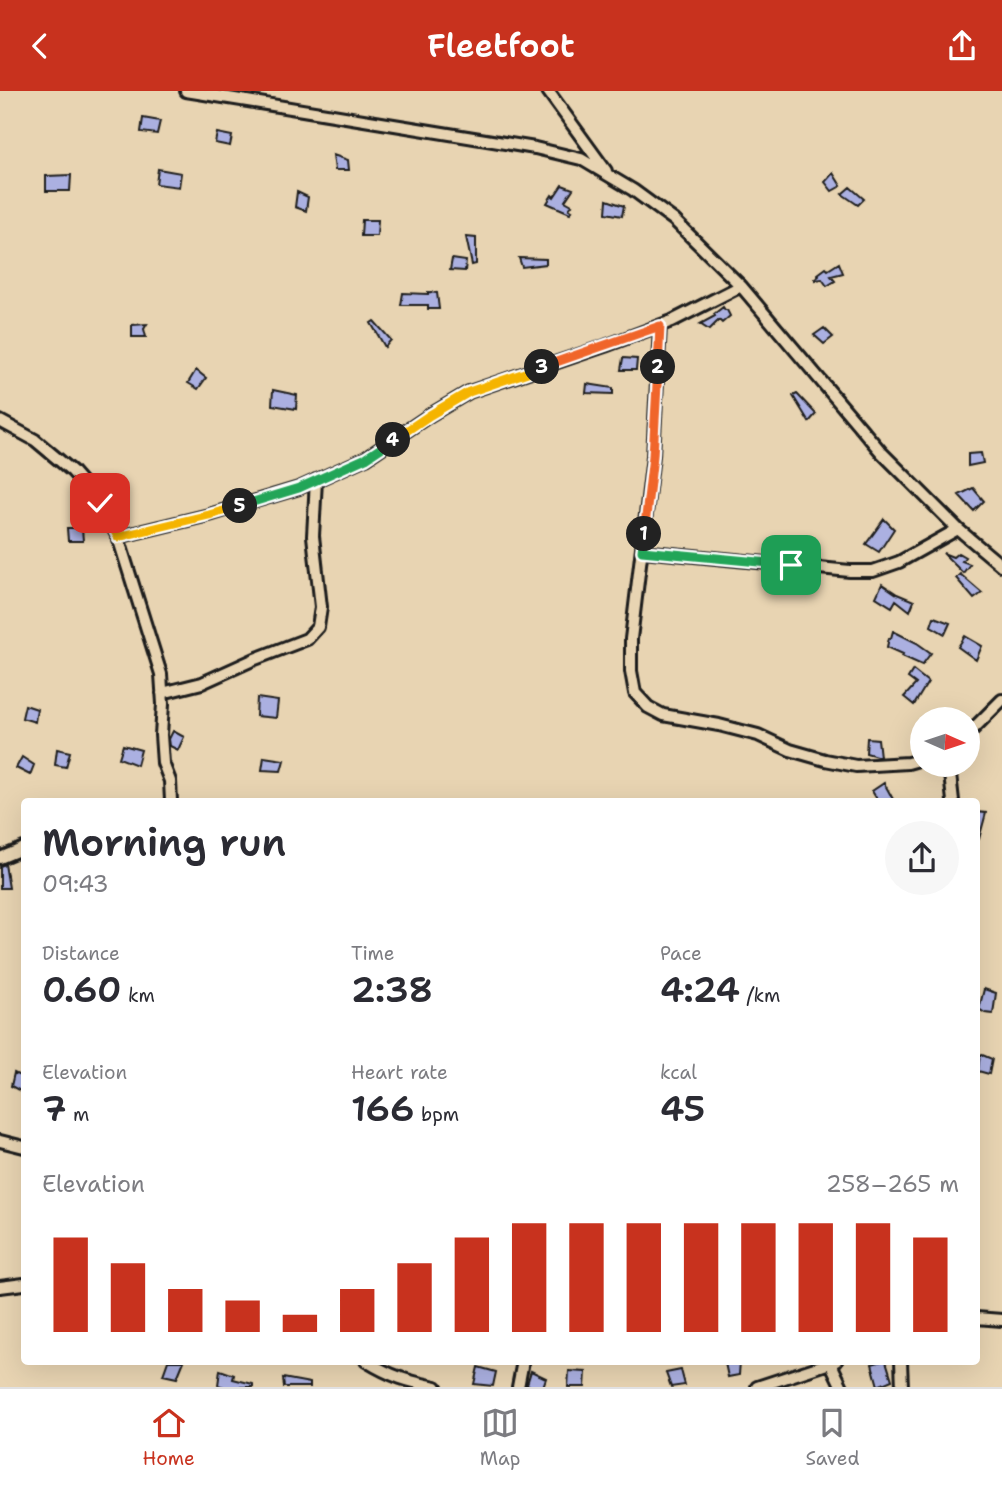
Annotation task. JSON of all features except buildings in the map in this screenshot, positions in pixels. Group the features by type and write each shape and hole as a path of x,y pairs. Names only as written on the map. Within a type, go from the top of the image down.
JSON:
{"street":[{"path":"186,91 536,148 581,159 633,190 674,220 741,286 881,453 958,529 1002,566"},
{"path":"549,92 610,176"},
{"path":"118,537 209,515 299,488 366,458 469,392 660,326 741,286"},
{"path":"660,326 653,456 631,639 631,671 635,693 648,707 663,715 758,735 790,750 825,760 856,766 910,762"},
{"path":"0,421 35,440 72,471 100,503 118,537 161,674 163,763 170,782 172,798"},
{"path":"162,693 202,683 307,639 318,627 321,607 313,536 316,480"},
{"path":"642,551 873,571 899,562 958,529"},
{"path":"980,722 1002,700"},
{"path":"950,777 953,798"},
{"path":"0,858 21,849"},
{"path":"0,1141 21,1146"},
{"path":"0,1287 21,1284"},
{"path":"980,1318 1002,1320"},
{"path":"372,1365 404,1381 436,1387"},
{"path":"518,1387 522,1365"},
{"path":"757,1387 827,1365"},
{"path":"834,1365 842,1387"},
{"path":"901,1365 902,1387"}],"route":[{"path":"100,503 118,537 209,515 299,488 366,458 469,392 660,326 653,456 642,551 791,565"}]}
